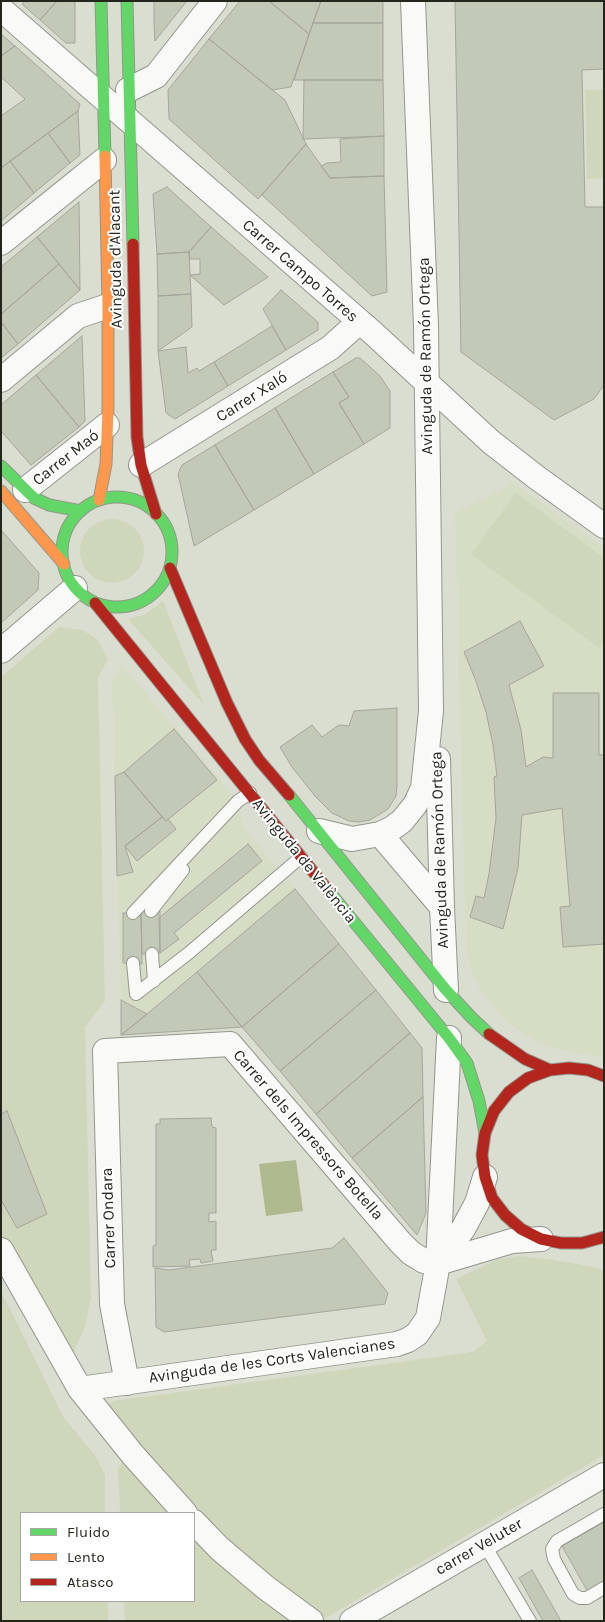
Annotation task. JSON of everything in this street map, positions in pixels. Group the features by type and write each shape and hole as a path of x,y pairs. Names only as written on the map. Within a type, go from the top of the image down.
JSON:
{"main road":[{"name":"Avinguda d'Alacant","path":"99,500 104,480 107,425 108,306 101,1"},
{"name":"Avinguda d'Alacant","path":"127,1 138,437 141,466 156,514"},
{"path":"8,478 41,502 81,511"},
{"path":"8,478 64,564"},
{"path":"114,497 130,498 144,504 165,525 171,539 173,554 164,582 154,594 141,603 126,607 111,607 95,603 85,597 68,577 62,550 65,536 71,522 81,511 99,500 114,497"},
{"name":"Avinguda de València","path":"170,568 227,702 259,760 446,990 471,1017 493,1038 525,1059 550,1070"},
{"name":"Avinguda de València","path":"95,603 449,1038 467,1063 479,1101 485,1132"},
{"path":"602,1074 569,1068 550,1070 528,1078 509,1092 494,1111 485,1132 482,1155 485,1177 492,1198 505,1215 521,1229 541,1239 561,1243 582,1243 604,1237"},
{"path":"582,1243 596,1249"}],"street":[{"path":"128,90 156,76 216,1"},
{"name":"Avinguda de Ramón Ortega","path":"319,832 352,839 380,834 402,821 414,805 423,788 431,710 426,304 413,1"},
{"name":"Carrer Campo Torres","path":"1,9 359,322 491,442 604,526"},
{"path":"1,243 104,160"},
{"path":"1,380 78,316 108,306"},
{"name":"Carrer Xaló","path":"141,466 330,348 359,322"},
{"name":"Carrer Maó","path":"8,478 107,425"},
{"path":"1,651 76,588"},
{"name":"Avinguda de Ramón Ortega","path":"431,710 439,764 446,990"},
{"path":"380,834 442,907"},
{"path":"438,1263 449,1038"},
{"name":"Carrer dels Impressors Botella","path":"105,1051 230,1044 400,1242 411,1253 424,1261 438,1263"},
{"name":"Carrer Ondara","path":"105,1051 112,1304 127,1382"},
{"path":"438,1263 463,1229 476,1203 485,1177"},
{"path":"438,1263 512,1241 541,1239"},
{"path":"1,1250 80,1389 132,1455 184,1512"},
{"name":"Avinguda de les Corts Valencianes","path":"80,1389 397,1344 417,1334 424,1326 428,1318 438,1263"},
{"name":"carrer Veluter","path":"353,1620 604,1475"},
{"path":"195,1523 219,1548 265,1587 311,1621"}],"lane":[{"path":"133,913 238,801 250,793"},
{"path":"151,911 238,801"},
{"path":"133,963 136,994 190,952 301,857"},
{"path":"152,954 154,981"},
{"path":"604,1514 557,1541 552,1549 554,1559 573,1594 580,1598 587,1598 604,1588"},
{"path":"484,1544 530,1621"}],"shaded area":[{"path":"604,89 604,178 587,179 585,90"},
{"path":"511,480 604,548 604,1058 557,1049 533,1040 514,1027 497,1013 480,989 473,976 466,951 455,511 506,488"},
{"path":"516,493 604,558 604,642 599,648 471,554"},
{"path":"112,519 130,525 138,533 144,551 138,569 130,577 112,583 94,577 86,569 80,551 86,533 94,525"},
{"path":"163,601 204,705 128,619 146,614"},
{"path":"59,627 82,630 97,639 108,659 98,678 105,1001 85,1027 91,1298 85,1327 71,1358 1,1236 1,677"},
{"path":"122,665 238,801 244,828 295,889 147,1014 121,1000 112,680"},
{"path":"296,1160 303,1211 266,1216 259,1164"},
{"path":"518,1256 554,1260 594,1267 604,1271 604,1455 329,1616 322,1618 233,1549 161,1473 108,1406 113,1401 473,1352 487,1341 456,1279 496,1260"},
{"path":"1,1291 64,1418 95,1455 105,1475 105,1512 20,1512 20,1602 108,1602 108,1621 1,1621"},
{"path":"124,1458 175,1512 120,1512 118,1469"},
{"path":"195,1531 300,1621 125,1621 124,1602 195,1602"}],"building":[{"path":"25,1 57,1 40,20 22,4"},
{"path":"57,1 75,1 75,43 66,43 40,20"},
{"path":"154,1 187,1 155,41 154,24"},
{"path":"240,1 269,1 309,34 291,87 272,90 209,39"},
{"path":"269,1 321,1 309,34"},
{"path":"321,1 383,1 383,23 313,23"},
{"path":"455,1 604,1 604,69 582,70 585,207 604,207 604,385 594,399 554,420 461,352"},
{"path":"313,23 383,23 383,80 294,80"},
{"path":"1,34 15,46 1,56"},
{"path":"209,39 285,100 306,144 258,199 169,119 168,90"},
{"path":"15,46 80,104 78,111 1,168 1,116 25,99 1,77 1,56"},
{"path":"304,80 383,80 384,136 303,139"},
{"path":"78,111 80,155 70,163 48,133"},
{"path":"48,133 70,163 34,193 10,161"},
{"path":"384,136 384,176 330,178 321,166 327,163 341,162 340,139"},
{"path":"306,144 330,178 384,176 387,292 372,296 262,195"},
{"path":"10,161 34,193 1,221 1,168"},
{"path":"167,187 211,227 189,252 157,254 153,194"},
{"path":"79,202 80,290 37,237"},
{"path":"211,227 268,277 224,305 190,275 200,274 200,259 190,259 189,252"},
{"path":"37,237 59,264 1,314 1,267"},
{"path":"189,252 191,294 158,296 157,254"},
{"path":"59,264 80,290 18,344 1,322 1,314"},
{"path":"281,290 318,322 318,330 286,350 263,309"},
{"path":"191,294 192,327 158,351 158,296"},
{"path":"1,322 18,344 1,358"},
{"path":"272,326 286,350 228,386 214,362"},
{"path":"82,336 85,421 79,427 36,375"},
{"path":"186,347 188,373 197,368 199,371 214,362 228,386 175,419 166,413 158,351"},
{"path":"356,358 360,358 380,376 390,391 390,428 364,444 339,403 349,397 333,372"},
{"path":"333,372 349,397 339,403 364,444 314,474 275,408"},
{"path":"36,375 79,427 31,465 1,431 1,405"},
{"path":"275,408 314,474 254,510 215,445"},
{"path":"215,445 254,510 194,546 178,474 182,465"},
{"path":"1,530 39,573 38,590 1,623"},
{"path":"520,621 544,666 509,685 521,730 526,767 543,757 553,758 553,693 599,693 599,755 604,755 604,944 563,947 560,907 570,906 562,808 522,815 518,868 503,929 470,917 476,896 484,898 489,874 496,818 494,777 497,776 486,712 464,652"},
{"path":"397,708 397,787 396,796 388,809 370,820 359,822 349,821 332,813 315,796 292,767 280,747 312,725 322,737 339,725 349,726 354,711"},
{"path":"174,729 217,780 166,821 124,772"},
{"path":"124,772 162,817 125,846 133,872 117,876 115,776"},
{"path":"162,817 166,821 168,819 176,829 137,861 125,846"},
{"path":"248,844 262,861 174,933 179,939 160,953 159,918"},
{"path":"295,889 339,944 242,1027 197,972"},
{"path":"141,911 160,911 160,953 142,954"},
{"path":"123,913 141,913 142,964 123,963"},
{"path":"339,944 376,990 280,1071 242,1027"},
{"path":"197,972 242,1027 121,1035 134,1025"},
{"path":"376,990 410,1033 316,1114 280,1071"},
{"path":"121,1000 147,1014 121,1035"},
{"path":"410,1033 422,1048 423,1097 352,1158 316,1114"},
{"path":"423,1097 426,1213 417,1235 352,1158"},
{"path":"7,1111 47,1214 17,1228 1,1200 1,1114"},
{"path":"211,1118 212,1127 216,1128 216,1213 209,1213 209,1222 216,1221 216,1250 211,1250 213,1261 201,1263 200,1259 189,1260 190,1266 153,1267 153,1246 156,1245 156,1124 160,1124 160,1119"},
{"path":"344,1238 388,1293 385,1304 164,1332 156,1327 155,1268 169,1270 332,1248"},
{"path":"604,1522 604,1585 589,1594 562,1546"},
{"path":"532,1570 561,1621 543,1621 519,1578"}],"traffic: fast":[{"path":"101,1 105,156"},
{"path":"127,1 133,244"},
{"path":"1,466 34,498 49,505 81,511"},
{"path":"117,497 138,501 156,513 168,531 172,552 168,573 156,591 138,603 117,607 96,603 78,591 66,573 62,552 66,531 78,513 96,501 117,497"},
{"path":"289,795 446,990 489,1034"},
{"path":"328,890 449,1038 467,1063 479,1101 485,1133"}],"traffic: slow":[{"path":"99,500 106,464 108,409 105,156"},
{"path":"1,491 64,564"}],"traffic: jam":[{"path":"133,244 137,437 141,465 156,514"},
{"path":"170,568 227,703 245,739 259,760 289,795"},
{"path":"95,603 328,890"},
{"path":"489,1034 525,1059 550,1070"},
{"path":"604,1076 588,1070 569,1068 550,1070 528,1078 509,1092 494,1111 485,1133 482,1155 485,1177 492,1198 505,1215 521,1229 541,1239 561,1243 582,1243 604,1237"}]}
